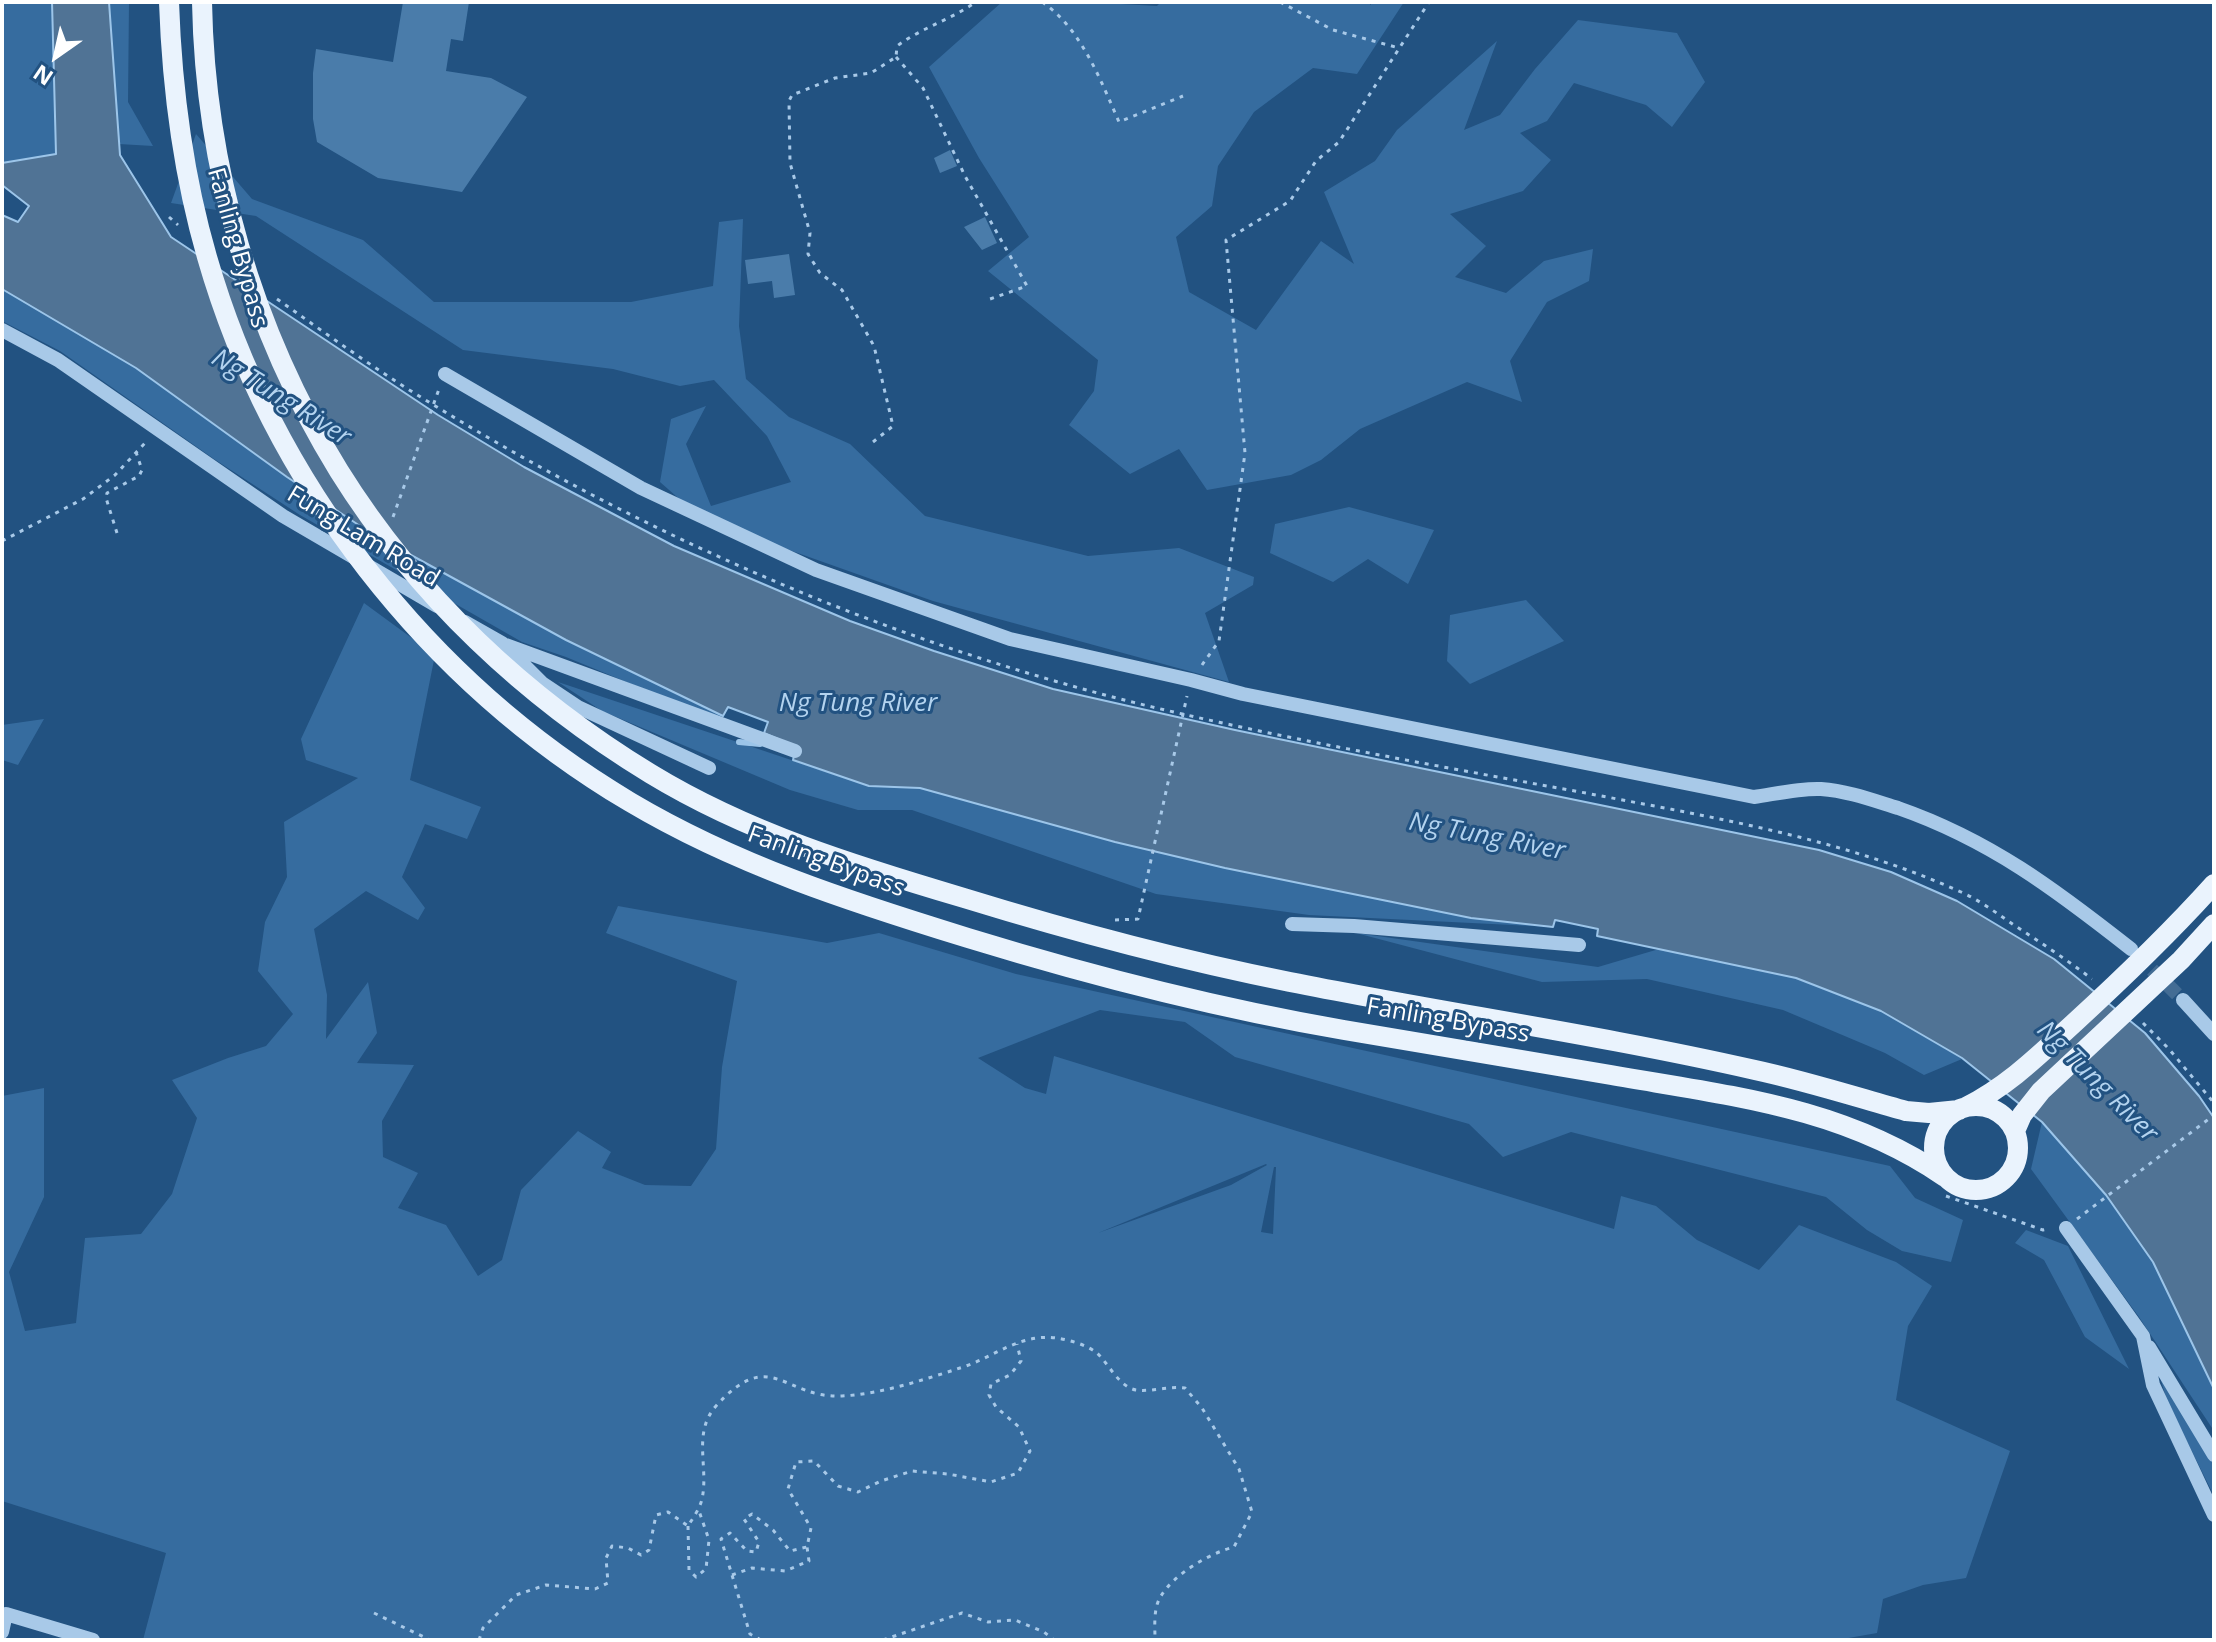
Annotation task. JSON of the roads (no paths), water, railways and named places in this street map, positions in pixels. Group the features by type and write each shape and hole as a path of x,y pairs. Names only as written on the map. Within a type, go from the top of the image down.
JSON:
{"main road":[{"name":"Fanling Bypass","path":"169,2 175,108 207,258 245,362 294,459 353,550 421,633 498,708 584,773 675,827 770,872 905,918 1138,987 1283,1020 1750,1100 1829,1119 1862,1130 1916,1157 1944,1186"},
{"name":"Fanling Bypass","path":"202,2 204,56 214,144 241,253 276,349 322,443 378,529 443,607 521,682 607,745 697,799 789,841 1041,922 1288,982 1756,1070 1906,1111 1929,1113 1963,1108"},
{"path":"2214,884 2115,985 1995,1093 1947,1118 1935,1136 1937,1164 1944,1186 1986,1190 2010,1174 2016,1161 2018,1123 2041,1091 2181,960 2214,924"},
{"path":"1963,1108 1981,1107 2018,1123"}],"street":[{"name":"Fung Lam Road","path":"2,330 58,360 283,516 502,643 542,683 578,707 709,768"},
{"path":"445,374 641,488 816,570 1010,639 1190,684 1754,797 1817,789 1857,794 1934,821 1993,850 2060,893 2131,949"},
{"path":"502,643 795,751"},
{"path":"1292,924 1354,926 1579,945"},
{"path":"2183,1000 2214,1034"},
{"path":"2069,1225 2143,1336 2214,1455"},
{"path":"2143,1336 2153,1385 2214,1515"},
{"path":"2,1632 6,1614 57,1635 93,1640"}],"water":[{"name":"Ng Tung River","path":"52,2 109,2 120,155 171,237 438,415 524,467 674,546 850,621 1053,689 1235,730 1819,850 1891,872 1957,901 2054,959 2145,1033 2214,1118 2214,1389 2153,1262 2106,1195 2042,1122 1962,1058 1881,1011 1796,978 1597,936 1598,929 1555,920 1553,927 1471,918 1225,868 1115,842 920,788 869,786 793,760 796,747 764,733 768,722 728,707 723,716 566,640 369,532 136,368 2,289 2,215 18,222 29,206 2,185 2,163 56,154"}],"waterway":[{"path":"739,742 760,744"}],"tunnel":[{"path":"2137,955 2183,1000"}]}
